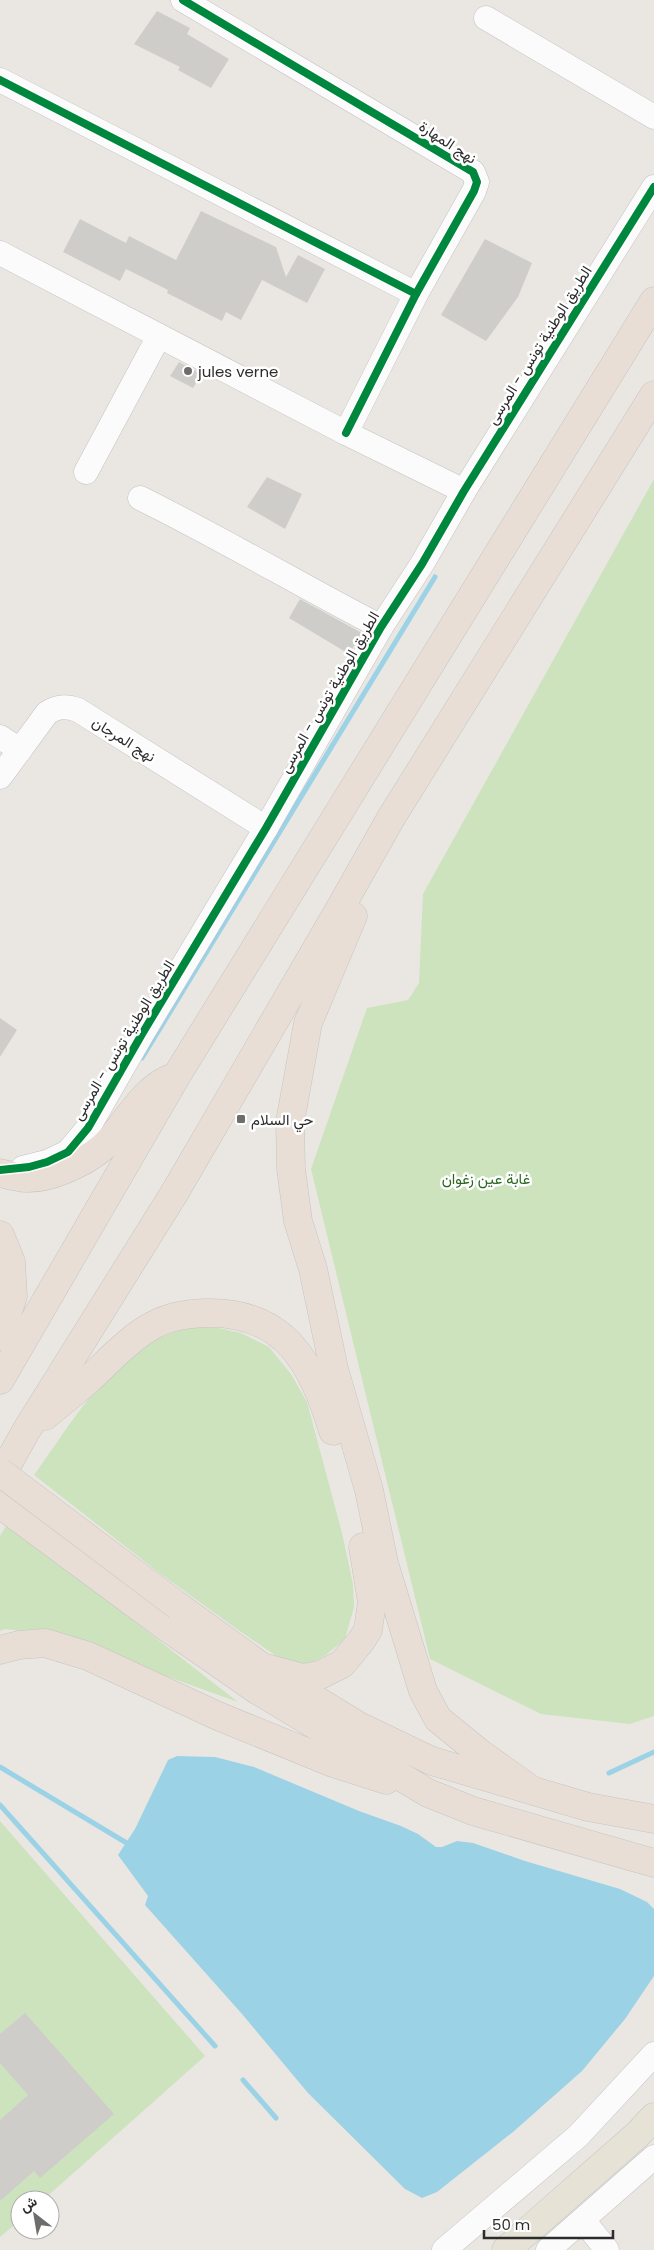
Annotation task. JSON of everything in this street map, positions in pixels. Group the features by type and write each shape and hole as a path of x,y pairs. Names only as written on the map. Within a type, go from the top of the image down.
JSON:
{"highway":[{"path":"0,1380 177,1075 654,301"},
{"path":"0,1478 26,1432 175,1192 391,818 654,395"},
{"path":"391,818 368,883 308,1023 290,1122 291,1169 298,1221 313,1269 334,1369 369,1490 384,1563 423,1691 438,1720 532,1791"},
{"path":"0,1172 26,1178 46,1176 84,1161 110,1141 138,1104 162,1082 177,1075"},
{"path":"0,1234 6,1271 13,1296 0,1336"},
{"path":"26,1432 87,1381 122,1346 146,1329 164,1320 181,1314 216,1313 266,1325 279,1334 308,1366 324,1402 355,1506 370,1577 372,1602 368,1630 361,1642 342,1664 320,1675 303,1678 262,1667"},
{"path":"0,1472 256,1690 428,1793"},
{"path":"0,1504 171,1616 262,1667 357,1725 394,1744 432,1761 532,1791 588,1807 654,1819"},
{"path":"0,1650 19,1645 45,1643 88,1656 168,1693 333,1763 428,1793 473,1811 654,1864"}],"main road":[{"path":"506,2250 637,2135 654,2117"}],"street":[{"name":"نهج المهارة","path":"183,0 473,172 477,182 474,191 416,294 346,433"},
{"path":"486,18 569,69 654,117"},
{"path":"0,80 416,294"},
{"name":"الطريق الوطنية تونس - المرسى","path":"0,1172 47,1162 68,1152 88,1128 142,1034 266,828 381,627 422,564 464,491 654,186"},
{"path":"0,253 346,433 464,491"},
{"path":"86,472 160,336"},
{"path":"140,498 189,522 288,578 381,627"},
{"name":"نهج المرجان","path":"0,777 47,713 61,706 78,710 266,828"},
{"path":"0,737 20,750"},
{"path":"444,2250 578,2136 654,2054"},
{"path":"548,2250 654,2157"},
{"path":"583,2220 607,2250"}],"green space":[{"name":"غابة عين زغوان","path":"654,479 654,1716 630,1724 541,1714 430,1659 311,1169 367,1008 408,1000 419,983 423,894"},
{"path":"192,1326 219,1328 241,1333 269,1347 291,1374 307,1402 342,1533 353,1584 354,1607 345,1639 326,1655 307,1665 279,1658 234,1627 158,1572 34,1475 79,1411 118,1366 147,1344"},
{"path":"8,1523 238,1702 49,1634 5,1629 0,1631 0,1536"},
{"path":"0,1821 205,2056 54,2190 10,2190 10,2228 0,2237"}],"water":[{"path":"177,1756 215,1757 254,1767 359,1811 401,1826 418,1834 436,1847 442,1847 457,1841 473,1843 525,1861 620,1889 647,1902 654,1909 654,1976 625,2019 582,2071 513,2132 437,2192 422,2198 405,2189 308,2093 242,2014 145,1905 148,1896 118,1855 135,1829 168,1760"}],"building":[{"path":"157,11 190,28 187,34 229,59 211,88 178,70 180,67 134,44"},
{"path":"201,211 276,247 286,277 298,255 325,269 307,303 262,280 241,320 226,312 222,321 167,293 168,290 126,269 120,281 63,252 80,219 126,243 129,236 176,260"},
{"path":"485,239 532,263 518,297 486,341 441,315"},
{"name":"jules verne","path":"179,362 202,374 193,388 170,376"},
{"path":"267,477 302,494 285,529 247,507"},
{"path":"300,599 362,633 349,654 289,618"},
{"path":"0,1018 17,1030 0,1057"},
{"path":"25,2013 114,2114 40,2178 34,2171 12,2190 10,2190 0,2201 0,2120 28,2095 0,2063 0,2034"}],"waterway":[{"path":"142,1058 435,577"},
{"path":"609,1773 654,1752"},
{"path":"0,1767 130,1845"},
{"path":"0,1805 215,2046"},
{"path":"243,2080 276,2118"}],"cycle path":[{"path":"183,0 473,172 477,182 474,191 416,294 346,433"},
{"path":"0,80 416,294"},
{"path":"0,1170 29,1167 47,1162 68,1152 88,1128 142,1034 266,828 381,627 422,564 464,491 654,187"}],"place":[{"name":"jules verne","path":"188,371"},
{"name":"حي السلام","path":"241,1119"}]}
